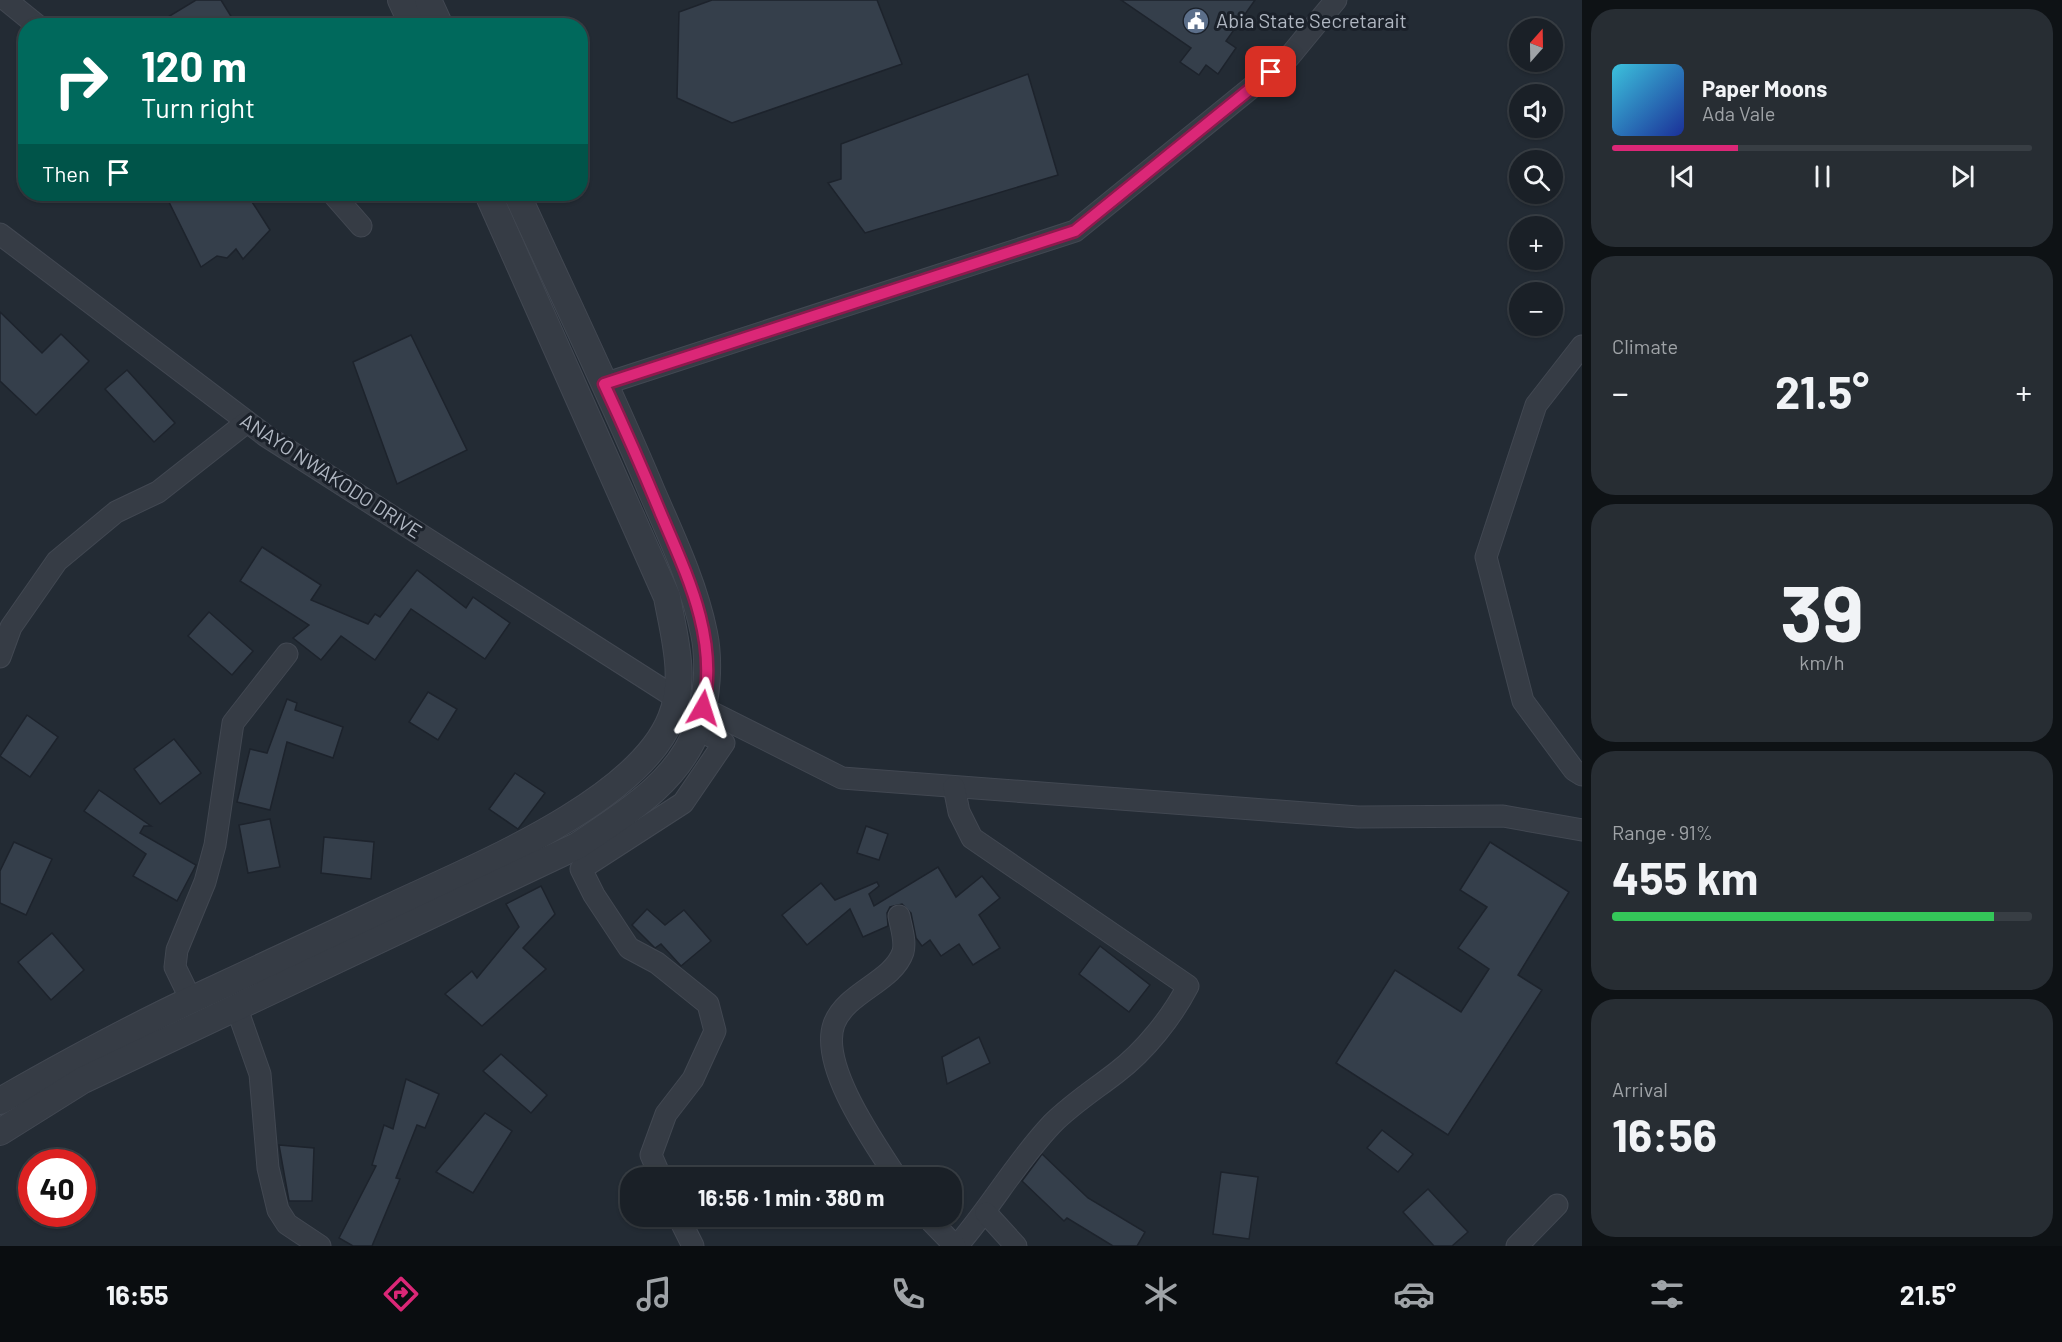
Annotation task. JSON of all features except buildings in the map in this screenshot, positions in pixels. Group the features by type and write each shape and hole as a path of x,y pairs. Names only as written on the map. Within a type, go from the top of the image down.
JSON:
{"street":[{"path":"6,0 28,18"},
{"path":"401,0 409,18"},
{"path":"428,0 436,18"},
{"path":"604,384 1075,231 1288,57 1336,0"},
{"path":"339,201 361,226"},
{"path":"0,1101 106,1041 488,861 561,823 621,781 656,743 671,718 680,665 667,597 491,201"},
{"path":"0,1132 82,1080 577,846 642,802 682,757 700,718 706,695 705,635 692,587 604,384 520,201"},
{"name":"ANAYO NWAKODO DRIVE","path":"1,237 247,422 676,698"},
{"path":"1582,346 1536,405 1486,557 1523,701 1574,770 1582,776"},
{"path":"0,657 11,627 57,561 116,512 158,492 247,422"},
{"path":"191,1000 175,967 177,950 205,882 215,845 233,723 287,654"},
{"path":"700,718 842,778 1358,817 1503,816 1582,830"},
{"path":"656,1167 651,1155 666,1114 693,1079 715,1030 708,1004 657,963 629,948 594,895 581,868 683,803 724,742 700,718"},
{"path":"937,1227 956,1246 986,1213 1008,1176 1052,1124 1086,1094 1118,1072 1140,1050 1177,1007 1188,986 972,838 959,812 954,787"},
{"path":"890,1167 874,1143 838,1075 832,1047 833,1026 843,1008 889,970 903,952 904,941 899,916"},
{"path":"236,1006 260,1074 268,1168 278,1210 287,1224 320,1246"},
{"path":"1517,1246 1557,1205"},
{"path":"986,1213 1016,1246"},
{"path":"684,1227 693,1246"}],"place":[{"name":"Abia State Secretarait","path":"1196,21"}],"route":[{"path":"703,708 706,695 705,635 692,587 639,460 604,384 1075,231 1271,72"}]}
